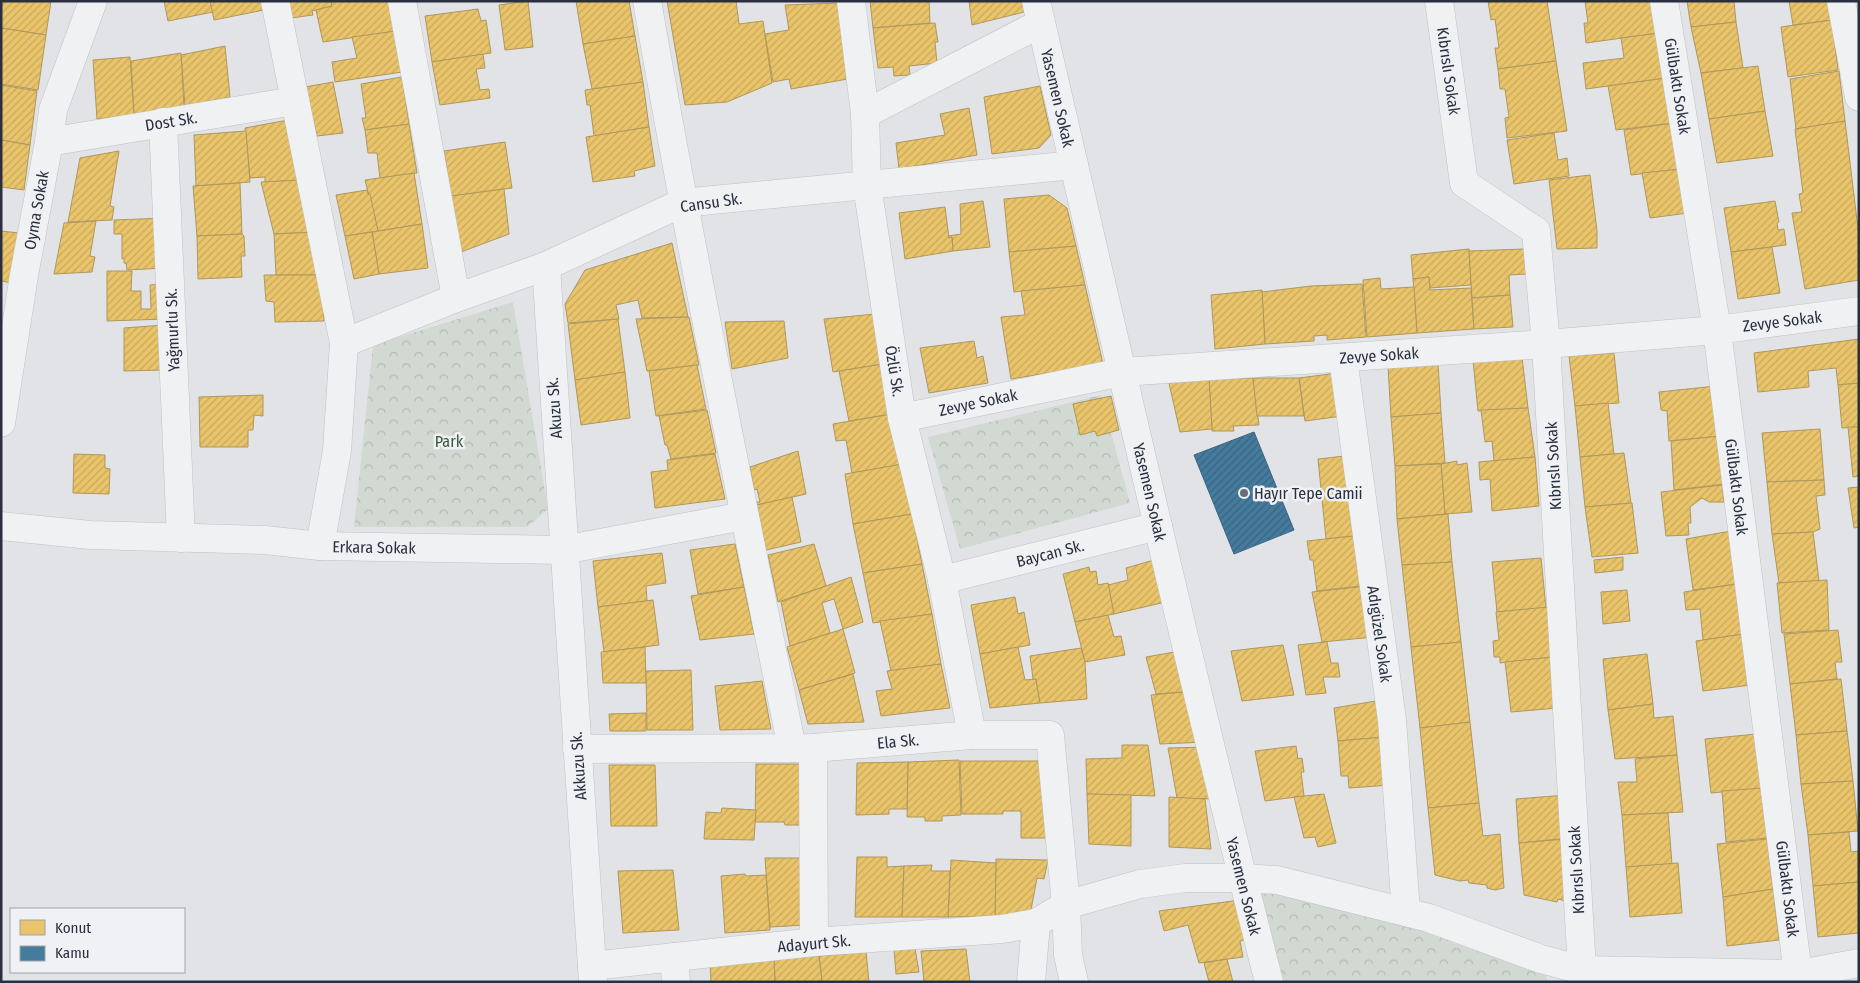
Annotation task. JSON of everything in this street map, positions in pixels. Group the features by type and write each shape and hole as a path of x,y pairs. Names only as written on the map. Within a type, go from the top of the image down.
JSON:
{"street":[{"name":"Oyma Sokak","path":"1,424 24,275 49,142 53,110 92,1"},
{"path":"275,1 344,343 337,451 320,546"},
{"path":"402,1 456,298"},
{"path":"647,1 682,203 744,516 803,748 814,942"},
{"name":"Özlü Sk.","path":"851,1 865,114 867,185 902,418 942,580 972,736"},
{"name":"Kıbrıslı Sokak","path":"1439,1 1464,183 1536,231 1546,344 1582,970"},
{"name":"Gülbaktı Sokak","path":"1664,1 1717,330 1799,978"},
{"path":"1840,1 1859,98"},
{"path":"865,114 1039,12"},
{"name":"Yasemen Sokak","path":"1039,12 1158,526 1268,982"},
{"name":"Dost Sk.","path":"49,142 294,101"},
{"name":"Yağmurlu Sk.","path":"163,122 181,538"},
{"name":"Cansu Sk.","path":"344,343 456,298 546,266 682,203 1074,165"},
{"name":"Akuzu Sk.","path":"546,266 563,550"},
{"name":"Zevye Sokak","path":"902,418 1122,372 1546,344 1717,330 1859,311"},
{"name":"Adıgüzel Sokak","path":"1343,358 1392,720 1406,912"},
{"name":"Erkara Sokak","path":"1,526 90,535 265,540 320,546 563,550 744,516"},
{"name":"Baycan Sk.","path":"942,580 1158,526"},
{"name":"Akkuzu Sk.","path":"563,550 593,974"},
{"name":"Ela Sk.","path":"577,749 803,748 972,736 1050,735 1066,905"},
{"path":"1031,982 1036,923 1066,905 1140,884 1185,878 1277,880 1406,912 1429,918 1545,970 1799,978 1859,963"},
{"path":"1066,905 1068,955 1074,982"},
{"name":"Adayurt Sk.","path":"593,974 675,969 814,942 1002,929 1036,923"}],"green space":[{"name":"Park","path":"513,302 548,509 527,527 354,527 373,345"},
{"path":"1101,395 1130,503 960,549 928,437"},
{"path":"1242,878 1541,959 1548,982 1269,982"}],"building: Konut":[{"path":"2,1 51,1 46,35 1,28"},
{"path":"164,1 210,1 213,12 168,21"},
{"path":"210,1 261,1 264,10 214,20"},
{"path":"287,1 331,1 332,6 312,11 313,15 291,18"},
{"path":"331,1 393,1 398,31 323,42 316,10 332,6"},
{"path":"528,1 533,47 505,50 499,5"},
{"path":"576,1 629,1 635,36 583,44"},
{"path":"667,1 736,1 739,24 763,21 772,83 727,102 685,105"},
{"path":"870,1 929,1 930,23 873,28"},
{"path":"969,1 1022,1 1024,12 972,25"},
{"path":"1488,1 1547,1 1556,61 1498,69 1495,48 1499,48 1495,19 1491,20"},
{"path":"1585,1 1654,1 1659,33 1586,43 1584,23 1588,23"},
{"path":"1687,1 1734,1 1736,22 1691,27"},
{"path":"1789,1 1830,1 1832,20 1793,25"},
{"path":"839,3 848,79 791,89 789,79 773,82 765,34 789,30 785,5"},
{"path":"478,9 481,21 486,20 491,53 432,62 425,16"},
{"path":"1832,20 1838,70 1788,77 1781,27"},
{"path":"1736,22 1743,68 1701,73 1691,27"},
{"path":"935,23 938,42 935,42 937,63 909,66 910,75 894,76 893,67 878,68 873,28"},
{"path":"1,28 46,35 38,90 1,84"},
{"path":"396,31 402,72 335,82 332,62 357,58 352,37"},
{"path":"1659,33 1666,78 1586,89 1583,63 1624,58 1621,38"},
{"path":"635,36 643,82 592,89 583,44"},
{"path":"225,46 230,97 185,106 181,55"},
{"path":"181,53 184,106 134,115 131,61"},
{"path":"483,54 485,68 476,69 480,90 489,89 490,98 440,105 432,62"},
{"path":"130,57 134,115 97,119 93,60"},
{"path":"1556,61 1567,131 1507,138 1505,118 1509,117 1505,89 1500,89 1498,69"},
{"path":"1758,66 1765,111 1709,119 1701,73"},
{"path":"1839,71 1845,121 1796,129 1790,79"},
{"path":"402,77 409,124 365,130 362,118 366,118 361,84"},
{"path":"1666,78 1674,123 1616,130 1608,86"},
{"path":"333,82 343,133 317,136 305,87"},
{"path":"643,82 649,127 594,136 590,105 587,105 585,90"},
{"path":"1,85 37,91 30,145 1,140"},
{"path":"1040,86 1051,135 1039,148 992,154 984,97"},
{"path":"969,108 977,155 899,169 896,143 945,135 940,114"},
{"path":"1765,111 1773,156 1717,163 1709,119"},
{"path":"288,120 303,180 265,182 265,177 250,178 245,128"},
{"path":"1845,121 1859,237 1859,280 1805,289 1792,213 1802,212 1799,194 1803,193 1795,129"},
{"path":"1674,123 1681,169 1631,175 1624,130"},
{"path":"409,124 417,173 380,178 377,153 368,153 365,130"},
{"path":"649,127 655,166 634,171 635,176 593,182 586,137"},
{"path":"246,131 250,182 196,186 194,135"},
{"path":"1554,133 1558,160 1567,158 1569,176 1514,184 1507,140"},
{"path":"1,140 30,145 24,190 1,187"},
{"path":"505,142 512,188 451,196 444,151"},
{"path":"119,151 110,206 114,207 112,220 68,222 80,158"},
{"path":"1681,169 1688,213 1650,218 1642,173"},
{"path":"414,173 422,224 378,231 365,180"},
{"path":"1590,175 1597,231 1597,248 1557,249 1549,180"},
{"path":"303,180 316,232 274,234 261,182"},
{"path":"240,183 242,234 197,236 193,186"},
{"path":"504,189 509,234 461,252 451,196"},
{"path":"367,190 368,194 370,194 378,231 345,236 336,195"},
{"path":"1049,195 1067,208 1076,246 1009,252 1004,199"},
{"path":"983,201 990,247 953,251 952,237 949,238 948,236 961,234 960,204"},
{"path":"1775,201 1779,222 1777,223 1778,230 1784,229 1786,245 1731,252 1724,208"},
{"path":"945,207 949,238 952,237 953,251 905,259 899,213"},
{"path":"165,218 165,268 127,270 124,258 122,259 122,234 114,234 114,220"},
{"path":"96,221 90,256 95,257 92,272 54,274 64,223"},
{"path":"422,224 428,268 379,274 372,232"},
{"path":"1,231 19,233 12,283 1,281"},
{"path":"316,232 320,275 276,275 274,234"},
{"path":"372,232 379,274 354,279 345,236"},
{"path":"242,234 244,236 245,256 241,256 242,277 198,279 197,236"},
{"path":"672,243 688,317 642,318 638,300 616,305 619,319 568,323 565,304 585,270"},
{"path":"1076,246 1085,285 1014,292 1009,252"},
{"path":"1772,247 1780,293 1738,299 1731,252"},
{"path":"1469,249 1471,285 1430,288 1429,277 1413,279 1411,255"},
{"path":"1524,249 1526,274 1509,275 1510,295 1472,298 1469,251"},
{"path":"107,271 132,271 131,291 141,291 141,309 151,309 150,285 165,284 165,319 107,321"},
{"path":"264,275 320,275 324,321 275,322 274,302 266,301"},
{"path":"1429,277 1430,290 1471,288 1474,329 1417,333 1413,279"},
{"path":"1380,278 1381,289 1414,287 1417,333 1367,337 1363,280"},
{"path":"1362,284 1366,337 1327,340 1327,335 1314,336 1314,341 1265,344 1262,292 1311,286"},
{"path":"1085,285 1103,364 1011,379 1001,317 1025,315 1021,291"},
{"path":"1262,290 1265,344 1215,349 1211,295"},
{"path":"1510,295 1513,327 1474,329 1472,298"},
{"path":"875,314 883,364 833,372 824,319"},
{"path":"689,317 699,365 647,371 636,319"},
{"path":"618,319 625,372 575,380 568,324"},
{"path":"784,321 788,358 732,369 725,322"},
{"path":"164,325 164,370 124,371 124,328"},
{"path":"1859,339 1859,383 1838,385 1836,368 1808,371 1809,387 1758,392 1754,353"},
{"path":"974,341 977,358 983,356 988,383 929,393 920,348"},
{"path":"1614,353 1619,403 1575,406 1569,356"},
{"path":"1522,357 1528,408 1478,411 1473,360"},
{"path":"1438,363 1441,413 1391,417 1388,367"},
{"path":"883,364 892,414 849,421 839,371"},
{"path":"697,365 706,409 656,416 649,371"},
{"path":"625,372 630,418 581,425 575,380"},
{"path":"1345,372 1350,415 1305,421 1299,378"},
{"path":"1253,378 1259,425 1233,426 1234,431 1212,431 1209,379"},
{"path":"1253,378 1299,378 1304,416 1257,416"},
{"path":"1209,379 1212,429 1180,432 1169,383"},
{"path":"1859,383 1859,427 1842,428 1838,385"},
{"path":"1716,386 1721,436 1669,441 1667,411 1661,410 1659,392"},
{"path":"263,395 263,416 254,415 253,430 248,430 248,447 200,447 199,397"},
{"path":"1111,396 1119,430 1097,436 1095,431 1080,435 1073,404"},
{"path":"1608,403 1614,454 1580,457 1575,406"},
{"path":"1528,408 1535,457 1494,461 1492,441 1485,442 1481,410"},
{"path":"707,410 716,453 671,459 667,445 665,445 659,416"},
{"path":"1441,413 1445,463 1395,466 1391,417"},
{"path":"892,414 903,464 852,473 846,440 836,441 833,424"},
{"path":"1848,427 1859,427 1859,476 1853,477"},
{"path":"1820,429 1824,480 1767,482 1762,433"},
{"path":"1721,436 1725,484 1674,490 1671,441"},
{"path":"798,451 806,494 757,505 756,502 760,502 757,489 754,490 750,467"},
{"path":"1624,453 1631,503 1585,507 1580,457"},
{"path":"74,454 105,455 105,468 110,469 109,494 73,493"},
{"path":"715,454 725,499 655,508 651,472 668,470 667,460"},
{"path":"1354,455 1363,535 1326,539 1318,459"},
{"path":"1535,457 1539,506 1492,511 1490,479 1480,480 1479,462"},
{"path":"1457,461 1457,465 1467,463 1472,512 1445,514 1441,464"},
{"path":"903,464 912,514 853,524 845,474"},
{"path":"1441,464 1445,514 1397,519 1395,466"},
{"path":"1824,480 1825,495 1816,496 1820,529 1813,532 1772,534 1767,482"},
{"path":"1722,485 1724,502 1709,502 1702,498 1690,507 1691,523 1688,523 1689,535 1666,536 1661,492"},
{"path":"1859,487 1859,527 1854,528 1848,488"},
{"path":"792,497 801,542 766,550 757,505"},
{"path":"1632,503 1638,553 1592,557 1585,507"},
{"path":"912,514 922,564 863,573 853,524"},
{"path":"1448,514 1452,562 1402,565 1397,519"},
{"path":"1731,531 1737,584 1693,590 1686,539"},
{"path":"1813,532 1819,581 1779,583 1772,534"},
{"path":"1363,535 1369,585 1317,591 1313,560 1310,560 1307,541"},
{"path":"735,544 744,587 698,594 690,550"},
{"path":"814,544 826,586 778,602 768,555"},
{"path":"662,553 666,583 646,586 647,601 598,607 593,561"},
{"path":"1623,557 1623,570 1595,573 1594,560"},
{"path":"1161,558 1174,600 1114,614 1108,585 1128,580 1126,568"},
{"path":"1541,558 1546,608 1497,612 1492,562"},
{"path":"1452,562 1461,642 1411,647 1402,565"},
{"path":"922,564 932,614 873,623 863,573"},
{"path":"1089,567 1090,572 1096,571 1098,585 1108,583 1114,614 1075,622 1063,574"},
{"path":"851,577 863,622 843,629 834,599 822,603 830,633 790,646 781,602"},
{"path":"1827,580 1829,630 1782,633 1777,583"},
{"path":"1737,584 1744,634 1703,640 1700,609 1686,610 1684,592"},
{"path":"1368,586 1374,637 1322,642 1312,592"},
{"path":"744,587 754,634 700,640 691,596"},
{"path":"1627,590 1630,621 1603,624 1601,592"},
{"path":"1015,597 1018,614 1024,612 1030,645 980,654 971,605"},
{"path":"653,600 659,645 604,652 598,607"},
{"path":"1548,607 1553,657 1500,663 1500,657 1494,657 1493,641 1499,640 1496,612"},
{"path":"932,614 941,664 891,671 880,621"},
{"path":"1108,615 1114,637 1121,636 1125,655 1085,662 1075,622"},
{"path":"843,629 855,673 799,690 787,647"},
{"path":"1838,630 1842,662 1835,662 1837,679 1790,684 1784,634"},
{"path":"1744,634 1751,685 1703,691 1696,641"},
{"path":"1327,642 1331,663 1338,663 1340,677 1323,677 1326,693 1306,695 1298,645"},
{"path":"1461,642 1470,722 1420,728 1411,647"},
{"path":"1283,645 1294,695 1242,701 1231,651"},
{"path":"645,647 646,683 603,683 601,652"},
{"path":"1018,647 1025,680 1036,679 1040,703 990,708 980,654"},
{"path":"1081,648 1085,662 1087,699 1040,703 1036,679 1033,679 1030,656"},
{"path":"1186,650 1195,691 1156,694 1146,657"},
{"path":"1647,654 1653,704 1608,710 1603,659"},
{"path":"1553,657 1558,708 1511,712 1505,662"},
{"path":"941,664 950,708 881,716 876,691 892,689 887,671"},
{"path":"691,670 693,730 647,730 646,671"},
{"path":"853,674 864,722 808,724 799,690"},
{"path":"1841,679 1847,731 1796,735 1790,684"},
{"path":"762,681 771,729 720,730 715,686"},
{"path":"1195,691 1206,742 1160,744 1151,695"},
{"path":"1382,700 1385,737 1338,741 1334,708"},
{"path":"1653,704 1654,718 1673,716 1677,755 1615,759 1608,710"},
{"path":"646,713 646,731 610,731 609,714"},
{"path":"1470,722 1479,803 1428,808 1420,728"},
{"path":"1847,731 1853,781 1801,784 1796,735"},
{"path":"1757,734 1763,788 1711,793 1705,739"},
{"path":"1385,737 1390,785 1349,788 1348,776 1341,776 1338,741"},
{"path":"1122,745 1148,745 1155,796 1087,794 1086,759 1122,758"},
{"path":"1296,746 1298,759 1302,758 1304,772 1301,772 1304,796 1265,801 1255,751"},
{"path":"1208,747 1219,799 1177,798 1168,748"},
{"path":"1677,755 1683,812 1622,815 1618,782 1637,782 1635,759"},
{"path":"959,760 961,815 942,816 942,821 925,821 925,817 907,817 908,762"},
{"path":"960,761 1046,761 1051,838 1021,838 1021,811 1003,811 1003,814 962,814"},
{"path":"908,762 907,809 889,809 889,814 856,815 857,763"},
{"path":"756,764 807,764 806,825 785,825 784,822 755,822"},
{"path":"609,765 655,765 657,826 611,826"},
{"path":"1853,781 1858,831 1808,835 1801,784"},
{"path":"1763,788 1768,838 1726,842 1722,791"},
{"path":"1087,794 1131,795 1131,846 1089,844"},
{"path":"1324,794 1336,843 1318,847 1315,837 1304,838 1294,797"},
{"path":"1567,795 1570,838 1519,843 1516,799"},
{"path":"1169,797 1205,799 1211,849 1169,847"},
{"path":"1479,803 1483,836 1500,834 1504,888 1495,890 1487,888 1487,885 1469,883 1468,880 1460,881 1435,875 1428,808"},
{"path":"722,808 756,810 754,840 704,839 706,812 721,813"},
{"path":"1668,813 1672,864 1626,867 1622,815"},
{"path":"1849,832 1851,852 1858,851 1859,882 1813,886 1808,835"},
{"path":"1566,839 1566,901 1558,899 1557,902 1524,895 1519,843"},
{"path":"1767,839 1773,889 1723,897 1717,844"},
{"path":"857,857 887,857 887,867 904,866 902,917 855,917"},
{"path":"765,858 805,858 806,925 770,927"},
{"path":"996,859 1048,860 1044,879 1037,878 1030,915 995,916"},
{"path":"951,860 996,863 995,916 948,917"},
{"path":"1678,863 1682,913 1630,917 1626,867"},
{"path":"932,865 931,871 950,871 948,917 902,917 904,866"},
{"path":"673,870 679,930 623,933 618,871"},
{"path":"745,874 746,876 766,875 770,930 725,933 721,876"},
{"path":"1859,882 1859,933 1818,937 1813,886"},
{"path":"1773,889 1779,940 1727,946 1723,897"},
{"path":"1240,900 1250,938 1240,941 1243,957 1199,963 1188,925 1164,931 1159,911"},
{"path":"915,948 919,972 896,974 894,949"},
{"path":"966,949 970,982 924,982 921,951"},
{"path":"866,952 869,982 822,982 819,956"},
{"path":"819,956 822,982 775,982 774,958"},
{"path":"774,958 775,982 711,982 710,961"},
{"path":"1227,959 1233,982 1209,982 1204,963"}],"building: Kamu":[{"name":"Hayır Tepe Camii","path":"1254,432 1294,530 1234,554 1194,455"}],"place":[{"name":"Hayır Tepe Camii","path":"1244,493"}]}
